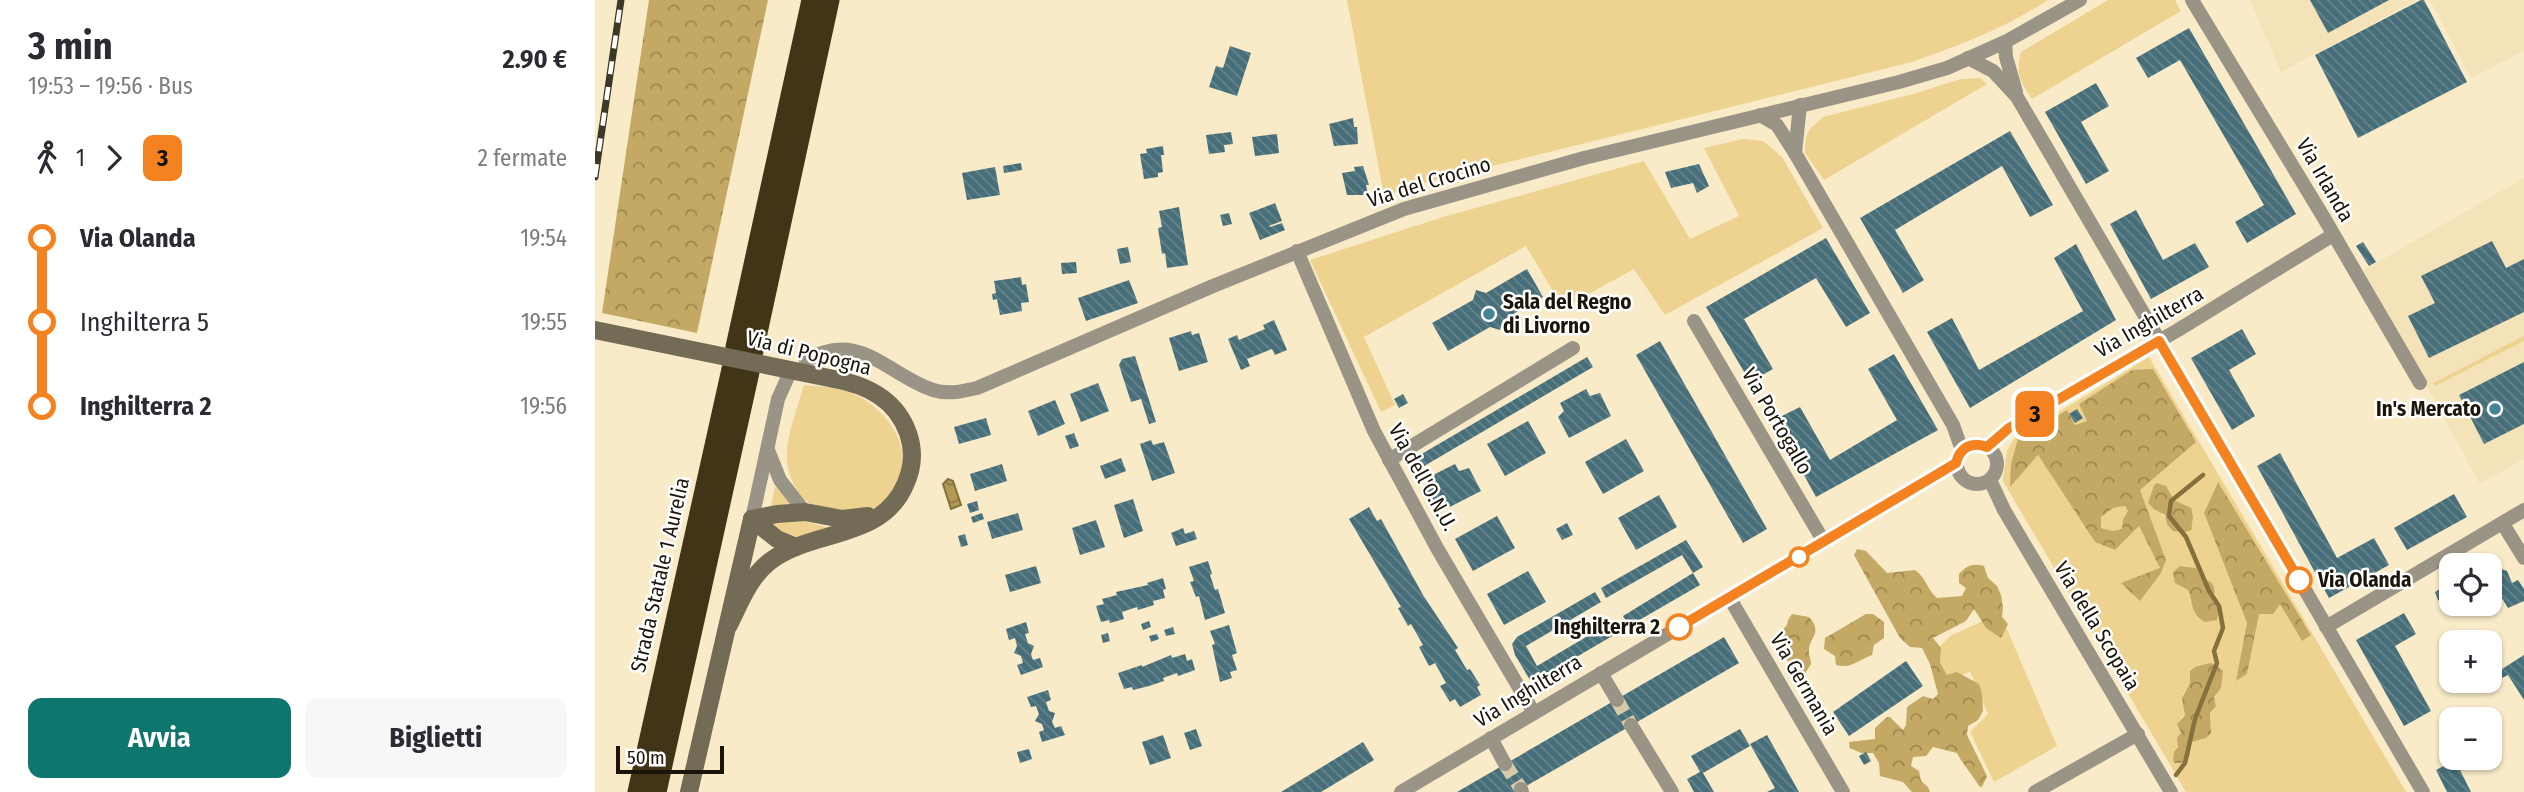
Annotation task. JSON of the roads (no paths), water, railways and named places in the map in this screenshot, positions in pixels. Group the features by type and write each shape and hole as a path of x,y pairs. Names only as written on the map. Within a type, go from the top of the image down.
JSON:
{"highway":[{"path":"812,0 745,349 829,0"},
{"name":"Strada Statale 1 Aurelia","path":"638,792 740,371 656,792"}],"main road":[{"name":"Via di Popogna","path":"595,330 862,386 885,399 900,414 912,450 908,479 897,501 864,525 796,547 770,561 756,575 729,625"},
{"path":"752,519 805,512 842,519 885,512"},
{"name":"Via di Popogna","path":"689,792 752,519"},
{"path":"752,519 777,538 796,547"}],"street":[{"name":"Via del Crocino","path":"806,361 830,351 851,350 879,359 916,383 936,391 957,392 977,388 1297,251 1404,209 1584,158 1947,68 2005,42 2080,0"},
{"name":"Via Irlanda","path":"2192,0 2420,383"},
{"path":"2005,42 2005,57 2017,97"},
{"path":"1968,58 1993,71 2017,97 2423,792"},
{"path":"1795,153 1800,105"},
{"path":"1761,115 1777,125 1795,153 1948,416 1975,451 1997,465 1985,482 1970,484 1962,480 1931,478"},
{"name":"Via Inghilterra","path":"1401,792 1824,542 2333,235"},
{"name":"Via dell'O.N.U.","path":"1297,251 1370,424 1534,713"},
{"name":"Via Portogallo","path":"1694,320 1824,542"},
{"path":"1389,460 1573,348"},
{"path":"787,379 778,399 768,449 781,480 805,512"},
{"name":"Via di Popogna","path":"752,519 768,449"},
{"path":"1962,480 1956,469 1975,451"},
{"name":"Via della Scopaia","path":"1985,482 2171,792"},
{"path":"2326,627 2524,510"},
{"path":"2503,524 2524,558"},
{"name":"Via Germania","path":"1729,597 1843,792"},
{"path":"1601,673 1616,700"},
{"path":"1632,725 1672,792"},
{"path":"2035,792 2138,734"},
{"path":"1491,738 1505,764"}],"water":[{"path":"948,479 953,481 961,505 951,509 943,484"}],"waterway":[{"path":"2176,775 2185,763 2195,719 2217,663 2214,651 2223,628 2219,606 2209,591 2186,537 2169,516 2171,501 2203,475"}],"tunnel":[{"path":"1617,700 1631,725"},
{"path":"1505,764 1521,789"}],"railway":[{"path":"595,177 621,0"}],"place":[{"name":"Sala del Regno di Livorno","path":"1489,314"},
{"name":"In's Mercato","path":"2495,409"},
{"name":"Via Olanda","path":"2299,580"},
{"name":"Inghilterra 2","path":"1679,627"}]}
